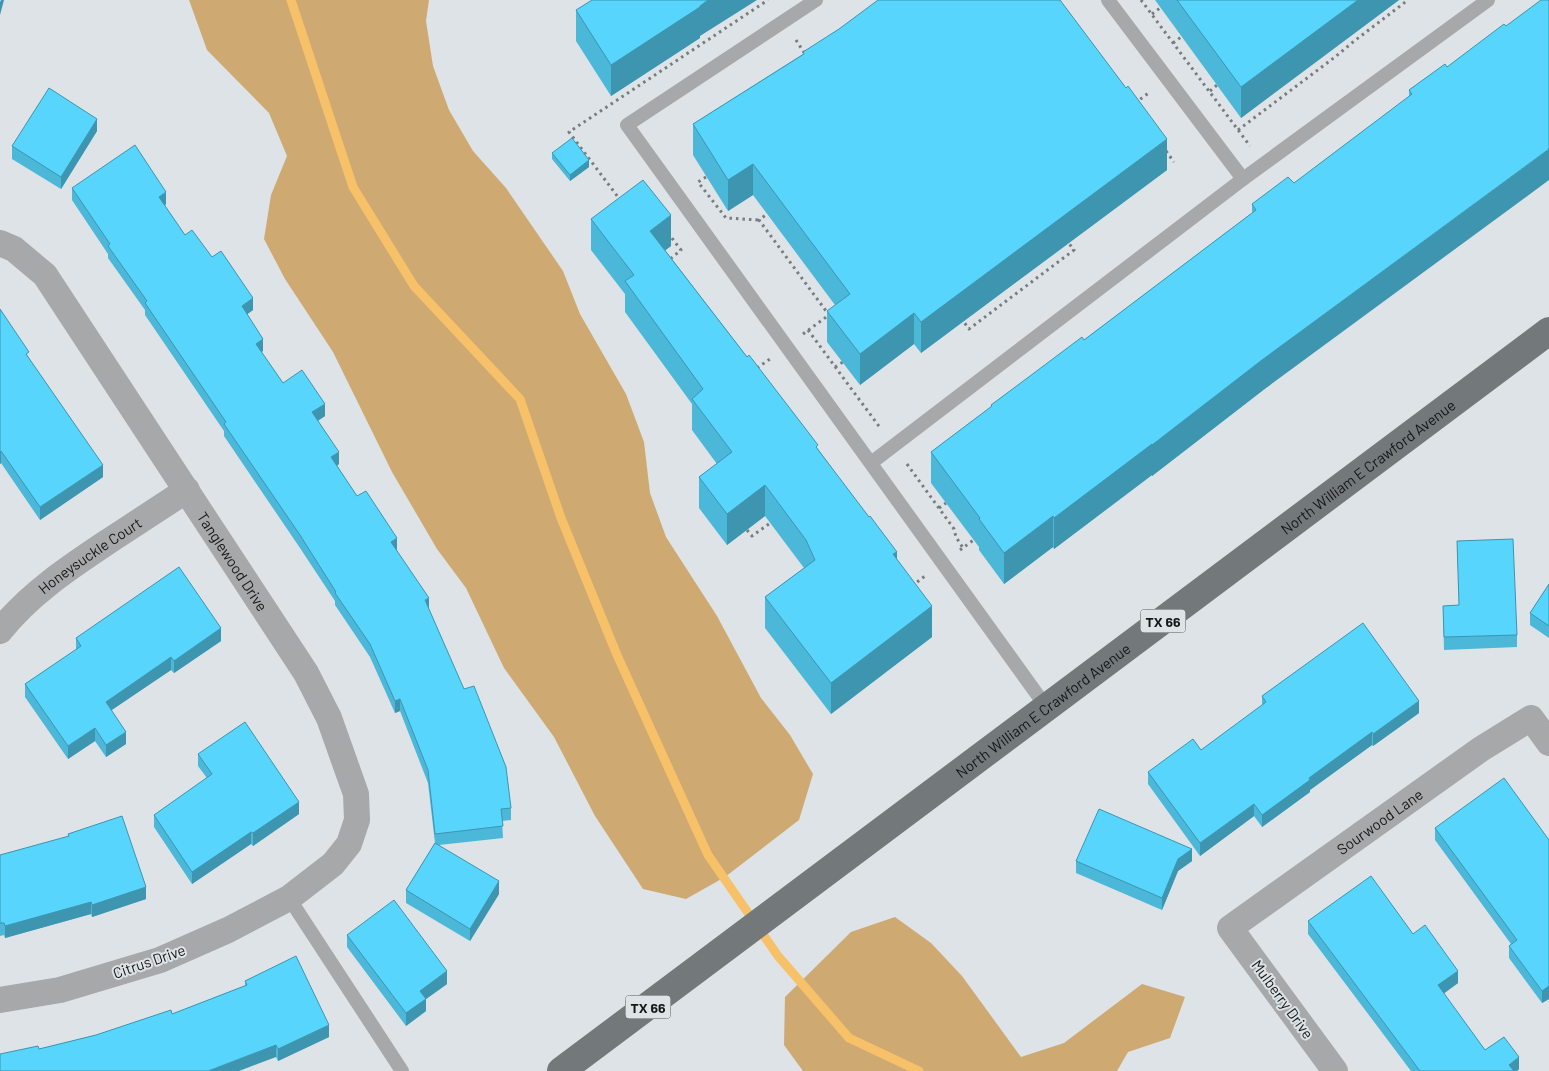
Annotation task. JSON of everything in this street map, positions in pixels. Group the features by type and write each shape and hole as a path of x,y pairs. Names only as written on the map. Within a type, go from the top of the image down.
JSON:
{"main road":[{"name":"North William E Crawford Avenue","path":"561,1071 1549,331"}],"street":[{"name":"Tanglewood Drive","path":"0,243 14,249 44,275 306,673 329,718 356,794 357,820 349,844 333,864 289,898"},
{"name":"Honeysuckle Court","path":"0,631 12,616 50,583 87,556 187,490"},
{"name":"Sourwood Lane","path":"1230,928 1481,749 1531,718 1549,743"},
{"name":"Citrus Drive","path":"0,1000 60,990 160,960 228,930 289,898"},
{"name":"Mulberry Drive","path":"1230,928 1335,1071"}],"lane":[{"path":"816,0 626,125 1047,708"},
{"path":"1108,0 1243,179"},
{"path":"871,463 1243,179 1488,0"},
{"path":"289,898 402,1071"}],"path":[{"path":"1141,0 1265,164"},
{"path":"1238,130 1408,0"},
{"path":"1152,14 1160,8"},
{"path":"1173,43 1181,37"},
{"path":"1338,42 1343,50"},
{"path":"1131,103 1132,105 1189,63"},
{"path":"657,66 661,72"},
{"path":"1210,91 1217,86"},
{"path":"1162,146 1174,162"},
{"path":"706,177 698,182 726,218 759,220 771,212"},
{"path":"759,220 833,320"},
{"path":"960,316 969,329 1074,250 1065,238"},
{"path":"757,369 828,315"},
{"path":"835,367 843,362"},
{"path":"939,508 946,503"},
{"path":"746,530 752,536 780,516"},
{"path":"908,589 977,538"}],"shaded area":[{"path":"189,0 429,0 426,21 433,66 449,110 473,151 506,188 563,271 580,314 626,394 644,442 650,493 666,537 717,616 761,698 790,735 813,774 799,820 725,877 686,899 643,889 595,816 554,737 504,668 466,588 437,549 392,472 333,352 285,279 264,239 271,195 287,156 269,113 207,50"},
{"path":"895,917 931,943 962,976 1021,1057 1064,1043 1142,984 1185,997 1170,1038 1128,1052 1117,1071 803,1071 784,1045 785,997 851,932"}],"building":[{"path":"592,0 708,0 611,65 576,10"},
{"path":"878,0 1060,0 1167,139 921,322 914,313 860,354 827,311 850,294 753,164 728,180 693,124 804,54 803,52 839,29"},
{"path":"1177,0 1358,0 1241,87"},
{"path":"1541,0 1549,0 1549,149 1262,360 1054,518 1053,516 1004,553 931,452 1082,337 1084,340 1256,210 1252,204 1288,177 1294,183 1412,94 1409,90 1445,64 1447,67 1504,24 1506,26"},
{"path":"49,88 97,119 61,177 12,146"},
{"path":"572,138 589,160 570,175 552,153"},
{"path":"135,145 166,192 159,197 185,235 192,230 212,257 221,251 253,298 242,306 263,339 256,344 283,383 302,370 325,404 312,412 339,452 331,457 357,496 366,491 397,538 391,542 429,598 425,600 464,689 474,686 506,767 511,808 501,809 503,826 435,834 428,770 400,699 395,701 370,644 335,593 300,535 224,424 226,422 145,303 147,301 108,246 110,244 72,188"},
{"path":"643,180 671,215 650,231 747,357 749,355 818,445 816,447 897,552 893,554 932,606 831,683 765,597 815,560 806,540 765,485 727,514 699,477 732,452 692,399 703,389 625,281 634,275 591,219"},
{"path":"0,309 29,352 26,354 103,465 40,507 0,452"},
{"path":"1513,539 1517,635 1444,637 1443,606 1459,605 1457,541"},
{"path":"179,567 221,628 174,661 171,657 106,702 126,732 106,745 95,728 68,746 25,684 81,646 76,638"},
{"path":"1549,584 1549,626 1530,613"},
{"path":"1363,623 1419,701 1373,734 1372,732 1262,815 1254,804 1200,843 1148,772 1193,739 1201,750 1266,702 1262,696"},
{"path":"245,722 299,802 192,872 154,815 212,774 198,754"},
{"path":"1504,778 1549,840 1549,986 1542,991 1509,946 1517,940 1435,828"},
{"path":"1099,809 1192,849 1178,859 1162,898 1076,861"},
{"path":"122,816 146,887 92,905 91,902 5,926 4,923 0,923 0,855 69,836 68,834"},
{"path":"435,843 499,881 470,929 406,890"},
{"path":"1371,876 1413,934 1425,925 1458,971 1438,985 1485,1050 1504,1037 1519,1057 1509,1065 1514,1071 1420,1071 1308,921"},
{"path":"394,900 447,971 420,991 426,999 406,1013 347,935"},
{"path":"296,956 329,1025 278,1049 276,1045 208,1071 0,1071 0,1054 38,1046 39,1049 96,1035 171,1010 172,1014 247,985 245,981"}],"waterway":[{"path":"291,0 353,187 414,286 520,399 561,518 617,655 708,855 778,956 849,1038 919,1071"}]}
